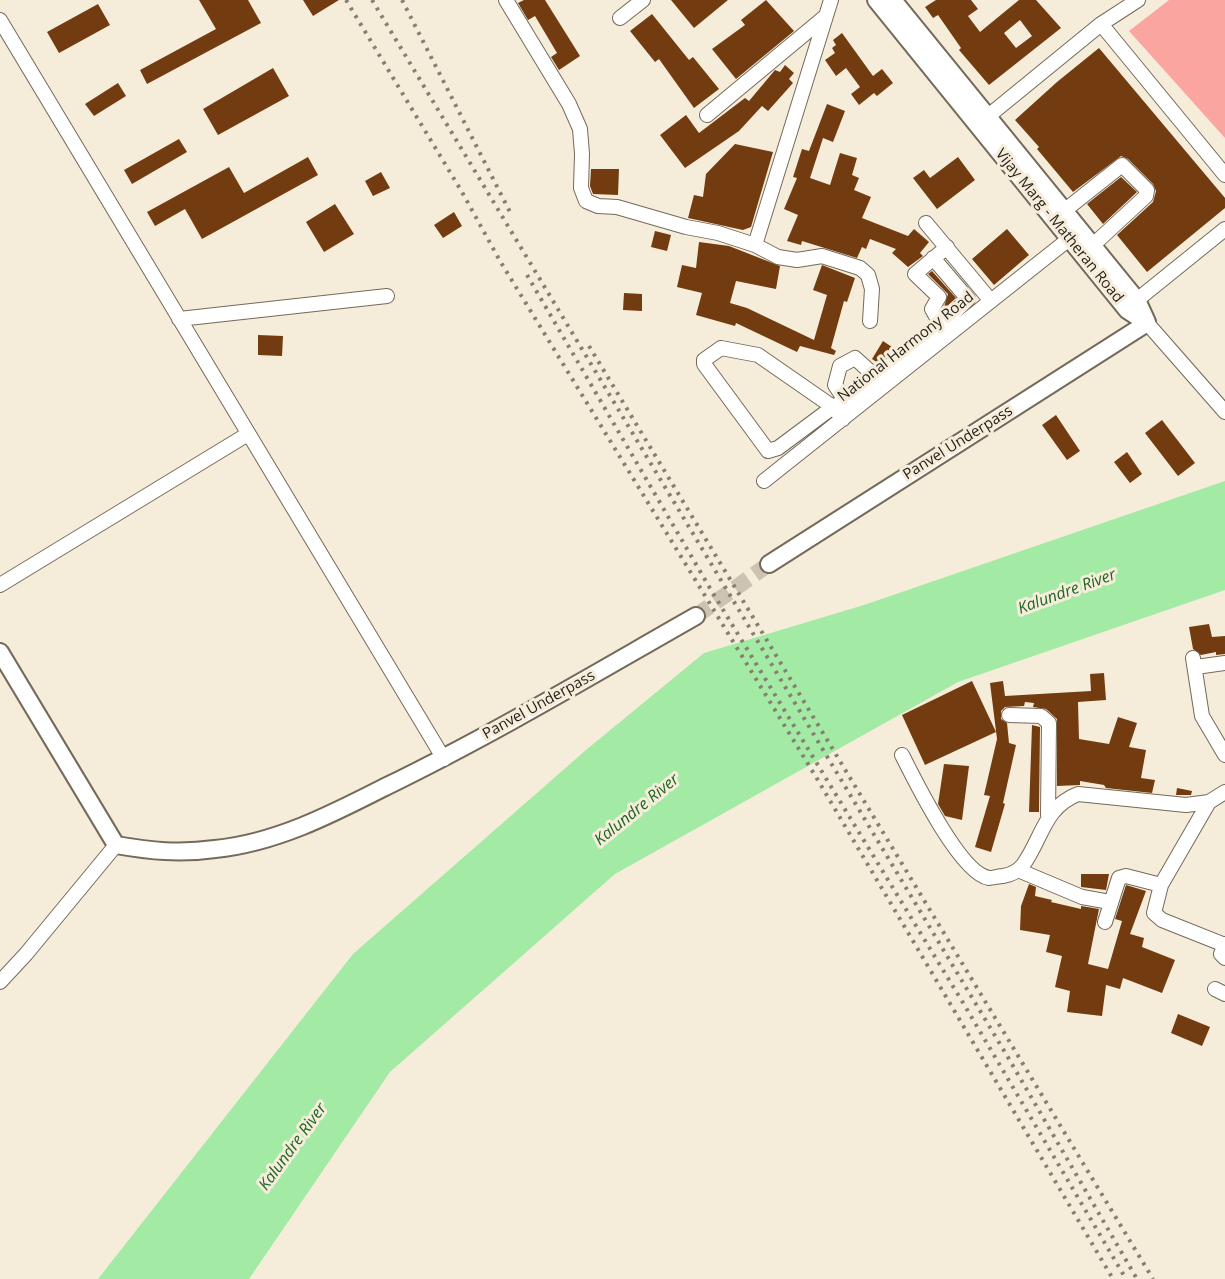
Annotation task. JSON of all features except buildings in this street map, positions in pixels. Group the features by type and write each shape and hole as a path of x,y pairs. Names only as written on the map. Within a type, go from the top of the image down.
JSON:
{"main road":[{"name":"Vijay Marg - Matheran Road","path":"876,0 911,33 982,121 1069,239 1126,310 1147,323"},
{"name":"Vijay Marg - Matheran Road","path":"893,0 911,33"},
{"name":"Vijay Marg - Matheran Road","path":"982,121 1064,211 1137,300 1147,323"},
{"name":"Panvel Underpass","path":"769,564 1147,323"},
{"name":"Panvel Underpass","path":"116,845 164,853 217,849 265,838 315,822 444,759 696,616"},
{"path":"0,652 116,845"}],"street":[{"path":"506,0 569,104 579,129 582,154 581,188 586,201 755,245 778,256 797,260 822,256 860,268 868,275 873,289 870,321"},
{"path":"632,0 619,15 643,0"},
{"path":"755,245 831,0"},
{"path":"982,121 1101,24 1138,0"},
{"path":"707,115 826,16"},
{"path":"0,20 444,759"},
{"path":"1101,24 1225,176"},
{"path":"1064,211 1122,165 1147,190 1146,196 1092,246"},
{"path":"926,223 991,301"},
{"path":"1137,300 1225,229"},
{"name":"National Harmony Road","path":"764,481 843,419 945,329 991,301 1069,239"},
{"path":"945,329 932,309 939,297 915,274 946,248"},
{"path":"839,403 758,355 721,348 704,360 704,364 768,451 778,448 945,329 968,299 933,258"},
{"path":"179,319 387,296"},
{"path":"1147,323 1225,412"},
{"path":"843,419 835,386 840,366 855,358 876,377"},
{"path":"0,585 248,434"},
{"path":"778,448 788,462"},
{"path":"1225,663 1194,662 1202,716 1225,755"},
{"path":"1009,715 1041,716 1049,723 1048,815"},
{"path":"902,755 922,796 967,865 988,878 1007,876 1018,870 1048,815 1066,799 1078,794 1186,805 1209,802 1225,792"},
{"path":"1209,802 1161,885 1154,913 1162,920 1225,945 1221,954 1225,958"},
{"path":"0,982 116,845"},
{"path":"1018,870 1082,897 1110,902"},
{"path":"1105,922 1119,878 1126,876 1161,885"}],"shaded area":[{"path":"1169,0 1225,0 1225,138 1129,31"}],"water":[{"name":"Kalundre River","path":"1225,481 1225,590 958,682 615,874 390,1072 249,1279 98,1279 353,954 586,750 704,653 864,605"}],"tunnel":[{"path":"696,616 769,564"}],"railway":[{"path":"346,0 462,192 500,261 816,777 1113,1279"},
{"path":"372,0 1009,1059 1137,1279"},
{"path":"402,0 511,214"},
{"path":"527,275 711,590 965,1006 1126,1279"},
{"path":"589,346 1153,1279"}]}
